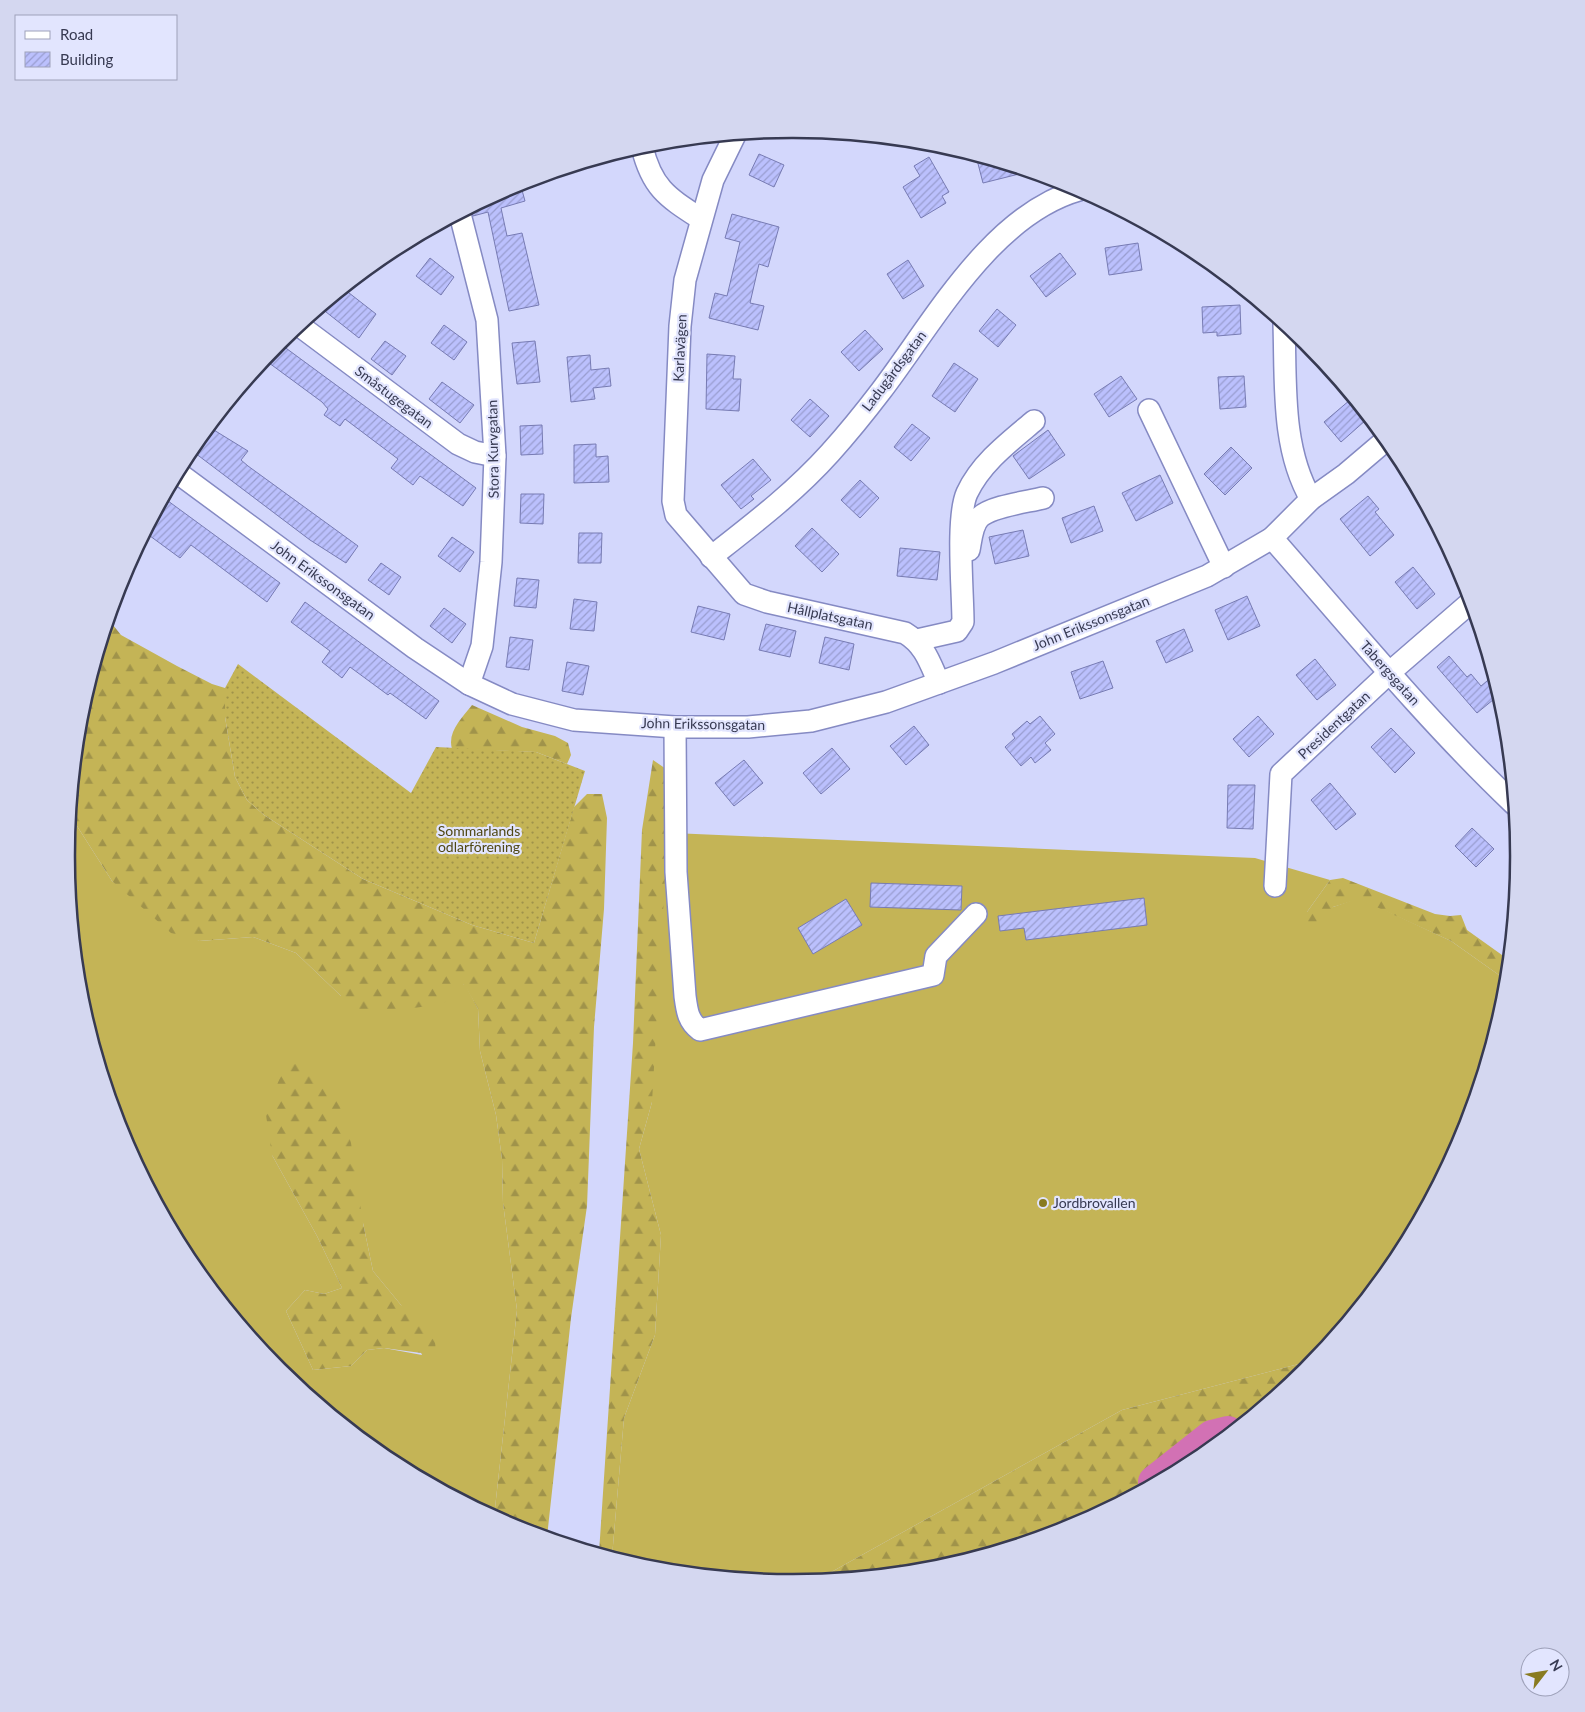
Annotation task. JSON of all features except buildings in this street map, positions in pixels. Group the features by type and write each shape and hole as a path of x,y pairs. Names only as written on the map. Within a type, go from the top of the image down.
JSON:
{"street":[{"name":"Karlavägen","path":"711,557 681,523 676,515 673,501 680,326 685,280 701,219 713,180 732,142"},
{"path":"645,154 653,180 670,199 701,219"},
{"name":"Ladugårdsgatan","path":"711,557 773,510 831,452 881,392 959,281 1024,219 1048,204 1070,194"},
{"name":"Stora Kurvgatan","path":"461,220 487,320 495,456 492,562 482,646 470,684"},
{"name":"Småstugegatan","path":"305,330 458,444 475,452 495,456"},
{"path":"1284,334 1286,394 1291,444 1300,480 1311,499"},
{"path":"1149,410 1224,567"},
{"path":"939,683 924,649 916,640 957,631 963,622 962,521 966,494 998,452 1034,421"},
{"name":"John Erikssonsgatan","path":"183,477 407,642 470,684 512,704 564,718 674,726 748,727 811,721 886,702 939,683 1172,590 1224,567 1272,538 1311,499 1346,474 1380,445"},
{"path":"963,580 973,530 979,518 991,511 1043,498"},
{"name":"Tabergsgatan","path":"1272,538 1389,673 1469,761 1507,797"},
{"name":"Hållplatsgatan","path":"711,557 744,594 757,599 906,633 916,640"},
{"name":"Presidentgatan","path":"1275,886 1281,774 1389,673 1466,609"},
{"path":"674,726 676,872 685,996 688,1015 694,1025 700,1030 933,975 936,956 976,914"}],"green space":[{"path":"113,625 121,635 212,684 225,688 225,717 235,777 247,800 264,815 363,879 472,925 534,943 574,807 587,794 602,794 607,818 604,909 594,1027 587,1206 571,1318 548,1530 494,1509 517,1310 503,1203 502,1159 496,1115 480,1051 478,1009 464,984 443,1004 363,1012 341,996 296,953 253,937 199,941 171,933 112,881 76,825 81,762 89,716 99,670"},
{"name":"Sommarlands odlarförening","path":"238,664 411,793 436,747 536,752 585,771 534,943 472,925 363,879 264,815 247,800 235,777 225,717 225,688"},
{"path":"472,705 522,727 555,736 568,743 571,755 567,764 536,752 452,749 453,731"},
{"path":"653,760 669,771 667,844 652,1102 639,1149 661,1235 655,1335 624,1418 613,1550 599,1547 633,1043 642,830"},
{"path":"76,825 112,881 199,941 253,937 296,953 341,996 465,984 478,1009 480,1051 496,1115 502,1159 503,1203 517,1310 495,1508 475,1500 394,1453 319,1395 253,1329 223,1293 171,1215 130,1131 113,1087 99,1042 81,950 75,856","holes":["272,1155 363,1223 373,1271 401,1305 422,1355 384,1348 367,1350 351,1366 313,1370 286,1311 305,1290 324,1294 342,1288 317,1236"]},
{"name":"Jordbrovallen","path":"650,832 1255,858 1330,880 1307,912 1333,907 1359,898 1451,941 1500,975 1486,1042 1472,1087 1436,1173 1414,1215 1362,1293 1299,1364 1122,1410 831,1572 792,1574 746,1572 653,1560 613,1550 624,1418 655,1335 661,1235 639,1149 652,1102"},
{"path":"1343,878 1435,914 1461,915 1467,930 1503,956 1500,975 1451,941 1359,899 1333,907 1312,926 1308,923 1307,912 1330,880"},
{"path":"294,1063 335,1090 351,1143 363,1223 373,1271 401,1305 435,1340 436,1355 384,1348 367,1350 351,1366 313,1370 286,1311 305,1290 324,1294 342,1288 317,1236 272,1155 266,1115 281,1074"},
{"path":"1299,1364 1266,1395 1191,1453 1110,1500 1067,1519 978,1549 932,1560 831,1572 1122,1410"}],"waterway":[{"path":"1202,1445 1213,1437"}],"place":[{"name":"Jordbrovallen","path":"1043,1203"}]}
